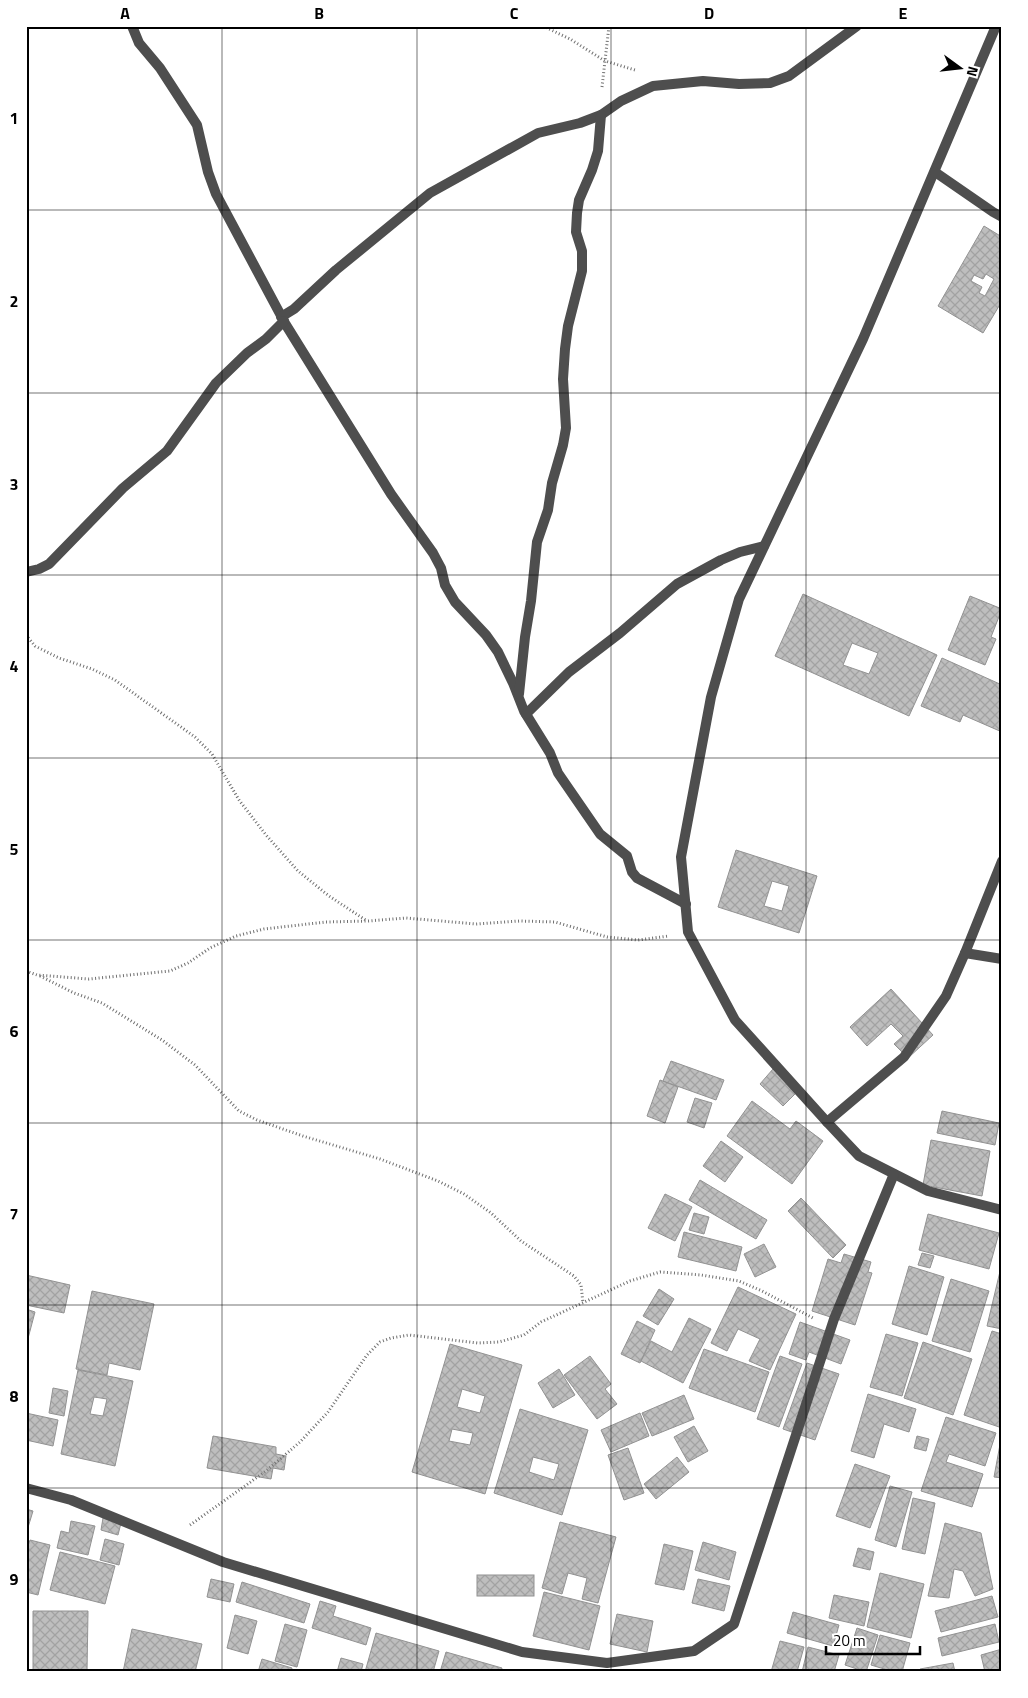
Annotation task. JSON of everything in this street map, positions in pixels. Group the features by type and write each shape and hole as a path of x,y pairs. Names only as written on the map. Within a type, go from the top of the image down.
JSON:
{"street":[{"path":"132,26 139,43 160,68 196,125 208,172 216,194 282,319 391,494 433,553 441,568 445,585 455,602 486,635 498,652 526,714 550,752 558,773 600,834 627,856 632,872 637,878 686,904"},
{"path":"26,572 50,564 123,488 168,451 216,383 266,339 282,319 336,270 430,193 538,133 580,123 602,115 621,101 653,86 702,82 770,83 789,76 857,26"},
{"path":"996,26 863,339 739,599 711,698 681,856 688,932 735,1020 826,1122 859,1156 894,1174 928,1191 1002,1210"},
{"path":"518,696 537,542 548,510 552,482 566,428 563,378 565,349 568,326 582,270 582,251 576,232 577,213 579,200 598,151 602,115"},
{"path":"935,172 1002,217"},
{"path":"526,714 569,672 620,633 677,584 721,560 740,552 764,546"},
{"path":"826,1122 904,1058 946,996 1002,861"},
{"path":"965,953 1002,959"},
{"path":"26,1488 71,1500 223,1562 522,1652 606,1664 694,1651 734,1624 831,1327 894,1174"}],"path":[{"path":"543,26 570,39 605,61 637,70"},
{"path":"605,61 609,26"},
{"path":"26,635 35,646 59,658 92,668 115,680 195,737 212,754 239,800 266,835 298,871 329,896 368,921"},
{"path":"37,975 88,978 170,971 188,963 210,948 236,936 264,929 326,922 406,918 476,924 520,921 555,922 607,937 638,940 688,932"},
{"path":"26,971 74,993 102,1003 162,1040 195,1065 239,1111 257,1120 303,1136 380,1159 438,1181 464,1194 491,1213 520,1241 574,1276 582,1285 584,1303"},
{"path":"170,1540 266,1471 300,1442 328,1412 367,1355 380,1342 391,1338 409,1335 478,1343 499,1342 524,1335 541,1322 630,1281 660,1272 701,1275 739,1281 831,1327"}],"building":[{"path":"984,226 1002,237 1002,301 983,333 938,306","holes":["986,274 994,279 985,296 979,293 982,287 971,281 974,275 983,279"]},
{"path":"803,594 937,655 909,716 775,656","holes":["852,643 878,653 869,674 843,665"]},
{"path":"970,596 1002,609 991,637 996,639 985,665 948,650"},
{"path":"942,658 1002,685 1002,732 963,715 960,722 921,706"},
{"path":"736,850 817,876 799,933 718,907","holes":["772,881 789,886 782,911 764,906"]},
{"path":"891,989 933,1035 908,1058 894,1044 903,1036 891,1024 867,1046 850,1027"},
{"path":"671,1061 724,1080 716,1100 663,1081"},
{"path":"773,1069 797,1092 783,1106 760,1084"},
{"path":"660,1080 678,1087 665,1123 647,1116"},
{"path":"695,1098 712,1103 704,1128 687,1122"},
{"path":"752,1101 790,1129 796,1121 823,1141 792,1184 727,1136"},
{"path":"942,1111 999,1123 995,1145 937,1133"},
{"path":"931,1140 990,1151 982,1196 923,1185"},
{"path":"721,1141 743,1157 725,1182 703,1166"},
{"path":"700,1180 767,1220 756,1239 689,1200"},
{"path":"665,1194 692,1207 675,1241 648,1228"},
{"path":"801,1198 846,1245 833,1258 788,1211"},
{"path":"694,1213 709,1217 704,1234 689,1230"},
{"path":"928,1214 999,1233 989,1269 919,1250"},
{"path":"684,1232 742,1247 736,1271 678,1257"},
{"path":"764,1244 776,1267 755,1277 744,1254"},
{"path":"922,1253 934,1256 930,1268 918,1265"},
{"path":"844,1254 871,1262 868,1272 872,1273 855,1325 812,1311 828,1259 841,1263"},
{"path":"1002,1263 1002,1329 987,1326"},
{"path":"909,1266 944,1277 927,1335 892,1324"},
{"path":"26,1275 70,1285 64,1313 26,1305"},
{"path":"951,1279 989,1291 970,1352 932,1341"},
{"path":"738,1287 796,1314 770,1370 749,1361 760,1339 738,1329 727,1351 711,1343"},
{"path":"659,1289 674,1299 658,1325 643,1316"},
{"path":"92,1291 154,1304 140,1370 109,1363 107,1375 76,1369"},
{"path":"26,1309 35,1312 26,1346"},
{"path":"689,1318 711,1329 683,1383 641,1361 651,1341 672,1352"},
{"path":"637,1321 655,1330 640,1363 621,1354"},
{"path":"800,1322 850,1340 841,1364 809,1352 806,1360 789,1354"},
{"path":"992,1331 1002,1334 1002,1428 964,1415"},
{"path":"886,1334 918,1343 902,1396 870,1387"},
{"path":"923,1342 972,1359 953,1415 904,1398"},
{"path":"450,1344 522,1365 485,1494 412,1472","holes":["462,1389 485,1396 480,1413 457,1407","452,1429 473,1433 470,1445 449,1441"]},
{"path":"704,1349 769,1372 755,1412 689,1388"},
{"path":"590,1356 611,1384 605,1389 617,1404 597,1419 564,1375"},
{"path":"780,1356 802,1364 779,1427 757,1419"},
{"path":"807,1363 839,1374 815,1440 783,1429"},
{"path":"559,1369 575,1395 553,1408 538,1383"},
{"path":"78,1370 133,1381 115,1466 61,1454","holes":["94,1397 107,1399 103,1416 90,1414"]},
{"path":"53,1388 68,1391 64,1416 49,1413"},
{"path":"868,1394 916,1409 909,1432 884,1424 874,1458 851,1451"},
{"path":"684,1395 694,1419 652,1436 642,1413"},
{"path":"520,1409 588,1430 562,1515 494,1493","holes":["533,1457 559,1464 554,1480 529,1472"]},
{"path":"26,1413 58,1420 53,1446 26,1440"},
{"path":"640,1413 649,1436 611,1452 601,1430"},
{"path":"946,1417 996,1433 985,1466 949,1454 946,1462 983,1474 972,1507 921,1491"},
{"path":"694,1426 708,1451 688,1462 674,1437"},
{"path":"213,1436 276,1447 276,1454 286,1456 284,1470 273,1468 271,1479 207,1468"},
{"path":"917,1436 929,1439 926,1451 914,1448"},
{"path":"1002,1439 1002,1478 994,1477"},
{"path":"628,1448 644,1493 624,1500 608,1455"},
{"path":"677,1457 689,1472 656,1499 644,1484"},
{"path":"855,1464 890,1476 870,1528 836,1516"},
{"path":"890,1486 912,1492 896,1547 875,1540"},
{"path":"913,1498 935,1503 925,1554 902,1549"},
{"path":"26,1509 33,1511 26,1534"},
{"path":"103,1518 121,1523 118,1535 101,1530"},
{"path":"71,1521 95,1526 88,1555 57,1548 61,1531 69,1533"},
{"path":"560,1522 616,1537 598,1603 582,1599 587,1578 568,1573 562,1594 542,1588"},
{"path":"945,1523 981,1533 993,1589 975,1596 963,1571 954,1569 949,1598 928,1596"},
{"path":"105,1539 124,1544 119,1565 100,1560"},
{"path":"30,1540 50,1545 38,1595 26,1592 26,1552"},
{"path":"703,1542 736,1552 729,1580 695,1570"},
{"path":"664,1544 693,1551 684,1590 655,1584"},
{"path":"858,1548 874,1552 870,1570 853,1566"},
{"path":"60,1552 115,1566 105,1604 50,1590"},
{"path":"880,1573 924,1584 911,1638 867,1627"},
{"path":"477,1575 534,1575 534,1596 477,1596"},
{"path":"211,1579 234,1584 230,1602 207,1597"},
{"path":"698,1579 730,1586 724,1611 692,1603"},
{"path":"242,1582 310,1604 304,1623 236,1602"},
{"path":"544,1592 600,1606 589,1650 533,1636"},
{"path":"834,1595 869,1602 864,1626 829,1618"},
{"path":"992,1596 998,1617 941,1632 935,1611"},
{"path":"320,1601 336,1606 333,1616 371,1628 366,1645 312,1628"},
{"path":"33,1611 88,1611 87,1672 33,1672"},
{"path":"793,1612 839,1625 833,1646 787,1633"},
{"path":"617,1614 653,1621 647,1652 610,1644"},
{"path":"235,1615 257,1621 248,1654 227,1648"},
{"path":"285,1624 307,1630 297,1667 275,1661"},
{"path":"995,1624 999,1642 942,1656 938,1638"},
{"path":"857,1628 878,1635 866,1672 845,1665"},
{"path":"132,1629 202,1644 195,1672 123,1672"},
{"path":"376,1633 439,1651 433,1672 365,1672"},
{"path":"880,1635 910,1643 902,1672 894,1672 871,1665"},
{"path":"780,1641 804,1647 797,1672 771,1672"},
{"path":"808,1647 839,1655 834,1672 802,1672"},
{"path":"1002,1649 1002,1672 985,1672 981,1655"},
{"path":"446,1652 502,1668 501,1672 440,1672"},
{"path":"341,1658 363,1664 361,1672 337,1672"},
{"path":"262,1659 292,1668 291,1672 258,1672"},
{"path":"953,1663 955,1672 921,1672 920,1669"}]}
